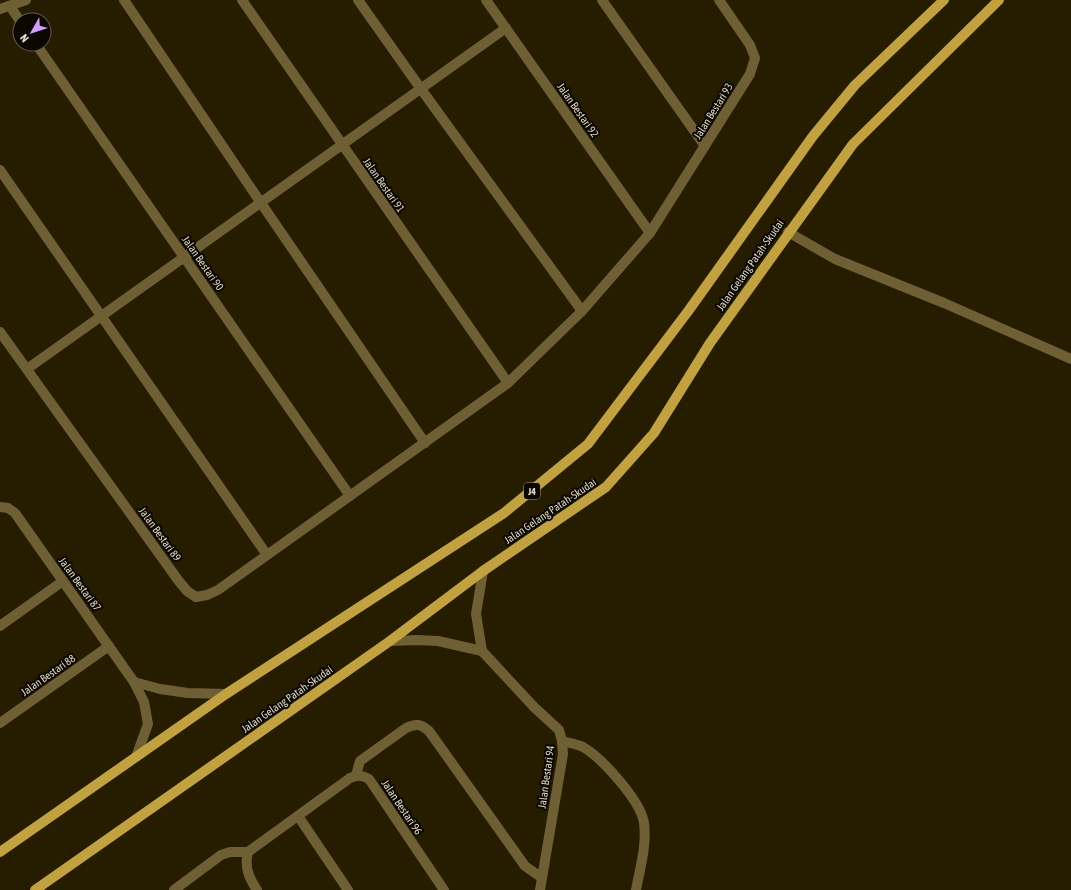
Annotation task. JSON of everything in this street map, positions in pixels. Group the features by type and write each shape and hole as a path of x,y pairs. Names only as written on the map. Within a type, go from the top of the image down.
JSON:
{"main road":[{"name":"J4","path":"0,852 226,694 504,513 588,444 689,310 813,136 855,86 944,0"},
{"name":"Jalan Gelang Patah-Skudai","path":"34,890 390,641 483,572 606,487 654,433 710,343 788,232 853,144 999,0"}],"street":[{"path":"5,7 26,0"},
{"path":"124,0 425,443"},
{"name":"Jalan Bestari 91","path":"242,0 508,383"},
{"path":"358,0 582,311"},
{"name":"Jalan Bestari 92","path":"486,0 650,233"},
{"path":"602,0 705,146"},
{"name":"Jalan Bestari 93","path":"508,383 582,311 650,233 750,74 755,58 750,45 719,0"},
{"path":"27,369 506,28"},
{"name":"Jalan Bestari 90","path":"42,52 350,496"},
{"path":"0,170 267,555"},
{"path":"788,232 835,259 944,303 1071,359"},
{"name":"Jalan Bestari 89","path":"0,332 178,580 187,591 196,597 218,590 508,383"},
{"name":"Jalan Bestari 87","path":"0,507 8,508 15,513 134,682 144,702 148,724 136,757"},
{"path":"390,641 438,641 482,651 476,614 483,572"},
{"path":"0,626 63,581"},
{"name":"Jalan Bestari 88","path":"0,723 109,646"},
{"name":"Jalan Bestari 94","path":"482,651 534,707 559,730 562,741 563,754 540,890"},
{"path":"134,682 160,689 188,693 226,694"},
{"path":"174,890 221,855 230,852 248,852 356,775 360,761 406,728 414,724 422,725 429,731 525,866 542,878"},
{"path":"562,741 582,746 602,762 635,800 644,821 644,834 636,890"},
{"name":"Jalan Bestari 96","path":"356,775 364,776 369,779 444,890"},
{"path":"298,816 348,890"},
{"path":"248,852 246,859 247,868 250,879 257,890"}]}
